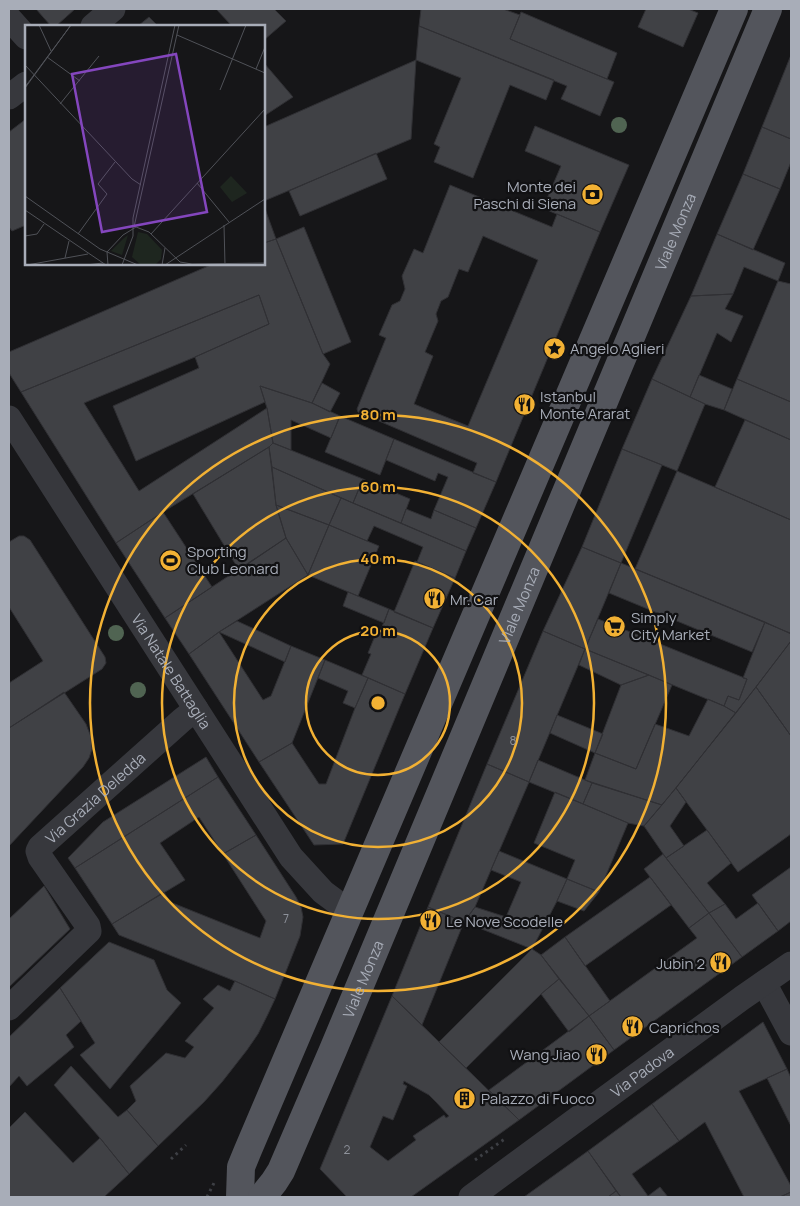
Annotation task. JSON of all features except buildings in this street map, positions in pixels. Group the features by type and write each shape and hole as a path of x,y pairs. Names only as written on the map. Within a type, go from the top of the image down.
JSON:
{"main road":[{"path":"240,1197 240,1175 243,1161 298,1036 734,9"},
{"name":"Viale Monza","path":"262,1197 278,1186 281,1171 768,9"},
{"path":"298,1036 333,1050"}],"street":[{"path":"94,25 113,9"},
{"path":"9,18 25,36"},
{"path":"9,97 25,85"},
{"name":"Via Natale Battaglia","path":"9,418 291,857 323,892 350,912"},
{"name":"Via Grazia Deledda","path":"9,1008 88,931 88,926 40,857 39,849 182,720 196,710"},
{"name":"Via Padova","path":"471,1197 791,964"},
{"path":"764,983 791,1033"}],"path":[{"path":"475,1160 510,1135"},
{"path":"171,1159 186,1145"}],"place":[{"name":"Monte dei Paschi di Siena","path":"592,195"},
{"name":"Angelo Aglieri","path":"554,348"},
{"name":"Istanbul Monte Ararat","path":"524,405"},
{"name":"Sporting Club Leonard","path":"171,560"},
{"name":"Mr. Car","path":"434,599"},
{"name":"Simply City Market","path":"615,626"},
{"name":"Le Nove Scodelle","path":"430,921"},
{"name":"Jubin 2","path":"721,963"},
{"name":"Caprichos","path":"633,1027"},
{"name":"Wang Jiao","path":"596,1054"},
{"name":"Palazzo di Fuoco","path":"465,1098"}]}
